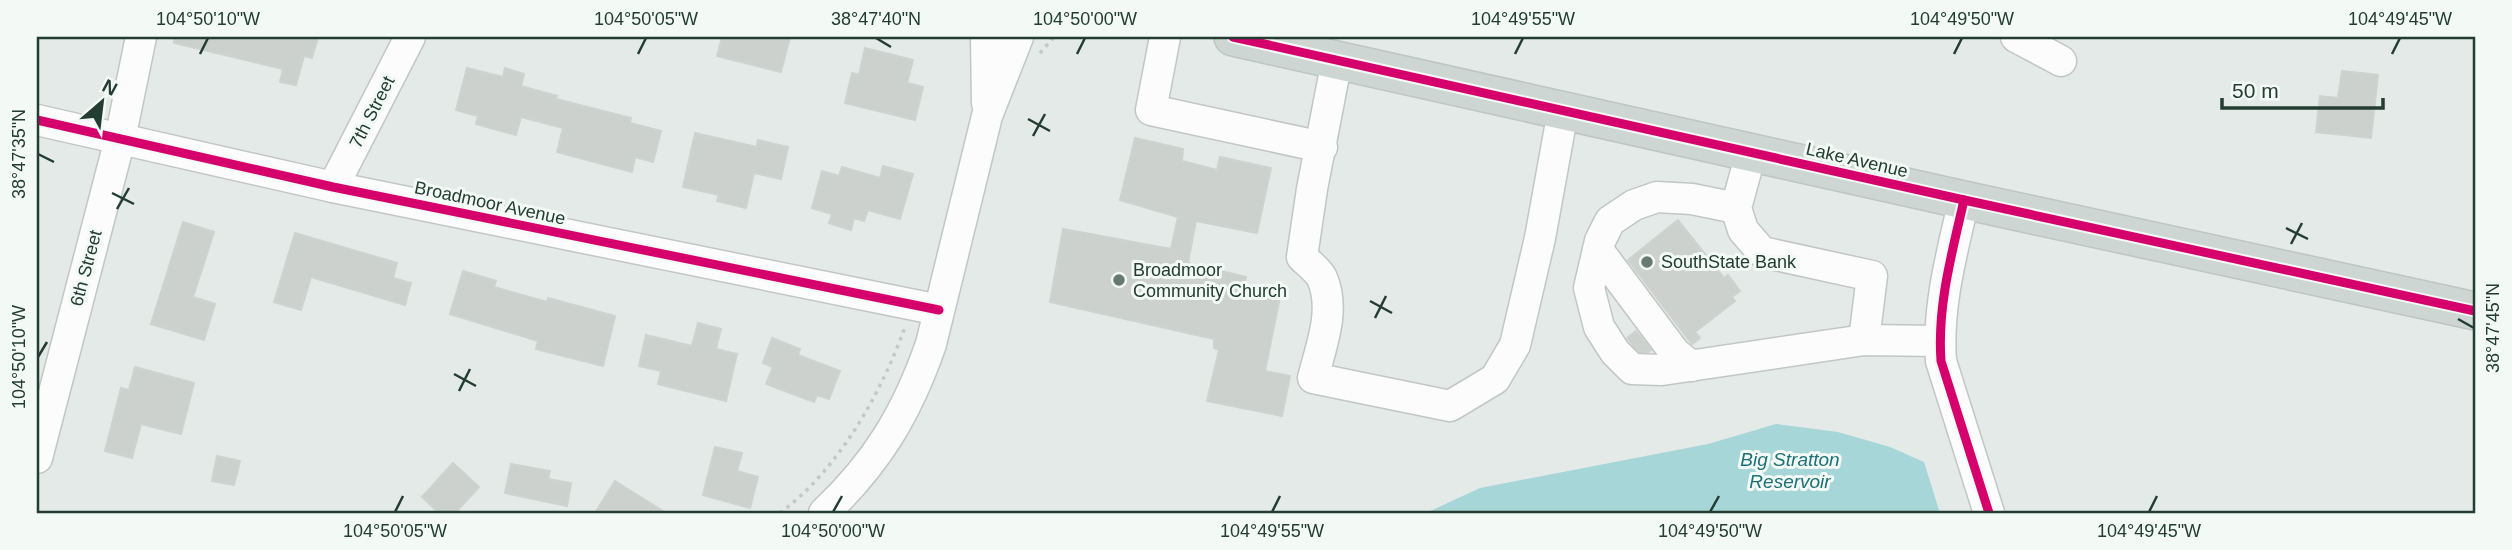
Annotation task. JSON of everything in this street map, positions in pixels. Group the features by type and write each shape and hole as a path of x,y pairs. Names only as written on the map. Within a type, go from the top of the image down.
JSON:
{"main road":[{"name":"Lake Avenue","path":"1233,37 2475,311"}],"street":[{"name":"6th Street","path":"37,458 120,139 141,37"},
{"name":"7th Street","path":"333,187 410,37"},
{"path":"986,37 987,116"},
{"path":"824,513 866,468 906,409 927,355 926,307 987,116 1018,37"},
{"path":"1165,37 1151,110 1322,146"},
{"path":"2016,37 2061,61"},
{"path":"1336,60 1302,257 1321,276 1327,299 1327,323 1313,378 1450,406 1495,379 1516,345 1563,111"},
{"name":"Broadmoor Avenue","path":"37,120 333,187 926,307"},
{"path":"1751,153 1736,208 1743,230 1762,251 1872,276 1864,340"},
{"path":"1736,208 1692,199 1657,197 1634,205 1609,221 1594,269 1600,327 1615,352 1632,369 1671,368 1864,340 1939,341"},
{"path":"1964,200 1944,291 1939,341 1941,361 1989,513"},
{"path":"1594,269 1675,352 1671,368"}],"path":[{"path":"780,513 797,501 855,433 897,349 926,307"}],"water":[{"name":"Big Stratton Reservoir","path":"1776,424 1838,432 1890,447 1924,462 1940,513 1426,513 1480,488 1708,444"}],"building":[{"path":"174,37 318,37 312,58 304,56 296,85 280,82 283,69 174,43"},
{"path":"722,37 790,37 781,72 717,56"},
{"path":"865,48 913,60 907,83 923,87 915,120 845,103 852,73 859,75"},
{"path":"467,68 503,77 505,68 524,74 521,86 557,96 556,99 631,118 630,123 661,131 653,162 635,157 632,172 557,152 563,128 521,117 516,135 476,124 478,116 456,110"},
{"path":"2342,71 2378,75 2371,138 2316,132 2320,96 2338,98"},
{"path":"695,133 757,147 758,140 788,147 781,179 754,173 746,208 717,201 719,195 683,187"},
{"name":"Broadmoor Community Church","path":"1135,138 1183,149 1182,161 1217,170 1220,157 1271,168 1257,233 1196,221 1188,263 1246,277 1244,287 1280,297 1265,371 1290,376 1282,416 1207,401 1219,350 1214,348 1214,339 1050,302 1063,229 1171,249 1178,217 1120,200"},
{"path":"883,166 913,174 900,219 868,210 864,221 854,218 851,230 829,223 832,214 812,208 822,171 839,176 842,167 880,178"},
{"path":"1678,220 1724,278 1728,275 1740,291 1732,297 1735,301 1695,332 1700,338 1692,344 1628,260"},
{"path":"183,222 214,232 193,297 215,304 204,340 151,324"},
{"path":"295,233 397,263 393,278 411,283 405,305 311,277 301,310 274,302"},
{"path":"463,271 496,281 494,287 547,302 548,298 615,316 603,366 536,349 538,341 450,314"},
{"path":"698,323 721,329 716,349 737,354 726,401 658,384 661,371 639,366 646,335 692,346"},
{"path":"1636,331 1651,350 1639,352 1627,338"},
{"path":"772,338 800,349 798,355 840,371 829,399 817,395 814,402 766,384 773,367 763,363"},
{"path":"135,367 194,383 181,434 141,424 132,458 105,451 121,388 129,390"},
{"path":"715,447 742,453 737,471 758,477 750,508 703,495"},
{"path":"217,456 240,461 234,485 212,481"},
{"path":"453,463 479,487 455,513 439,513 422,497"},
{"path":"511,464 550,471 548,479 571,483 567,506 505,493"},
{"path":"615,481 666,513 595,513"}],"cycle path":[{"path":"1233,37 2475,311"},
{"path":"37,120 333,187 939,310"},
{"path":"1964,200 1943,300 1941,361 1989,513"}],"place":[{"name":"SouthState Bank","path":"1647,262"},
{"name":"Broadmoor Community Church","path":"1119,280"}]}
